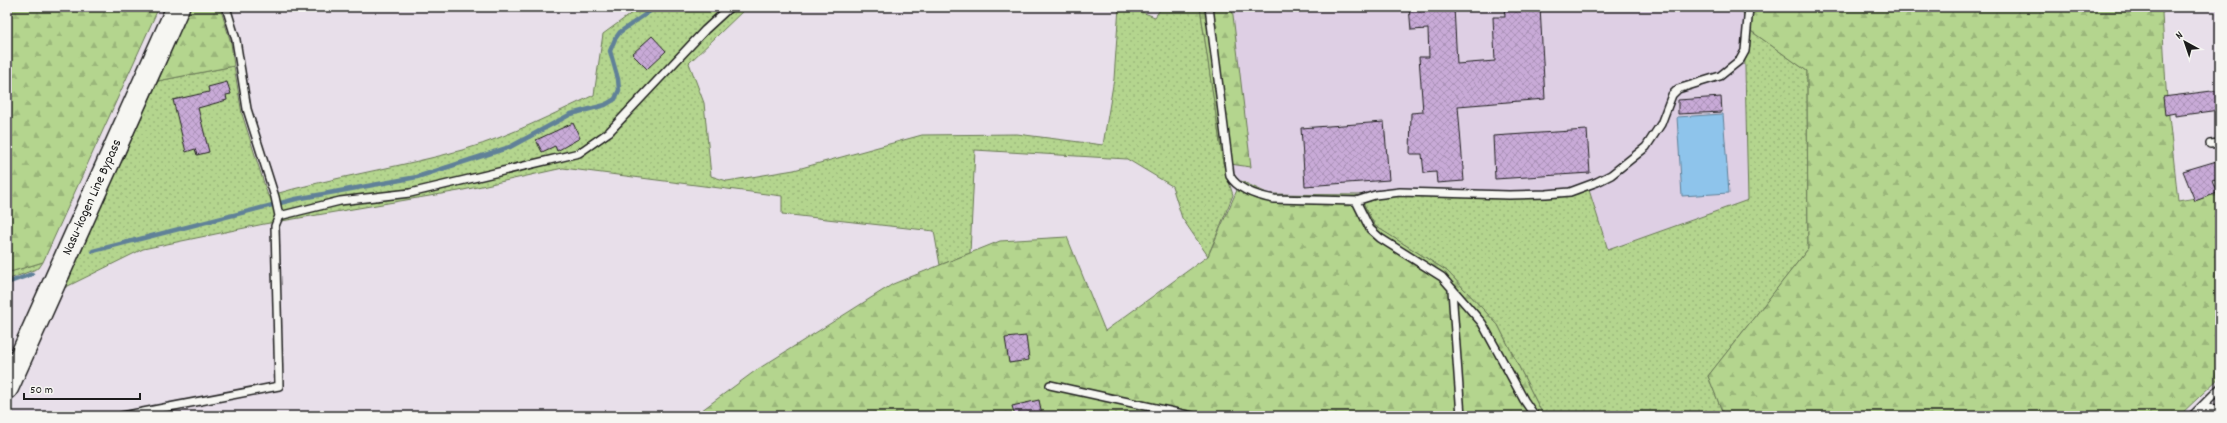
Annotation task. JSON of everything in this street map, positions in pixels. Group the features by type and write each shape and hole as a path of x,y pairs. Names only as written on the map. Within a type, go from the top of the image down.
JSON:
{"main road":[{"name":"Nasu-kogen Line Bypass","path":"7,388 178,7"}],"lane":[{"path":"122,416 279,386 275,226 278,214 275,197 247,109 236,40 226,7"},
{"path":"278,214 340,201 410,193 579,153 609,132 705,30 730,7"},
{"path":"1209,7 1230,176 1235,184 1262,197 1274,199 1356,201 1375,195 1400,192 1508,195 1570,192 1597,182 1611,175 1646,147 1661,124 1672,95 1678,89 1720,76 1740,60 1745,51 1749,7"},
{"path":"2210,144 2220,143"},
{"path":"1356,201 1370,229 1380,238 1442,277 1482,323 1524,400 1535,416"},
{"path":"1452,290 1461,416"},
{"path":"1050,384 1192,416"},
{"path":"2192,416 2220,388"},
{"path":"2200,408 2220,409"}],"shaded area":[{"path":"1213,7 1743,7 1748,201 1608,250 1509,193 1398,189 1359,195 1268,194 1241,181 1234,171"}],"green space":[{"path":"7,7 159,7 43,262 7,273"},
{"path":"190,7 220,7 231,43 234,66 158,81"},
{"path":"640,7 747,7 689,63 704,103 711,176 727,181 794,170 922,135 1017,134 1103,145 1114,79 1119,7 1128,7 1155,17 1162,7 1200,7 1223,163 1233,195 1208,256 1182,218 1172,186 1127,159 975,150 970,253 940,265 934,231 782,214 782,196 563,168 459,191 264,224 143,249 64,288 158,81 234,66 242,114 268,196 317,183 466,149 515,131 594,95 603,34"},
{"path":"1200,7 1232,7 1251,167 1223,163"},
{"path":"1743,7 2172,7 2162,13 2166,88 2178,201 2220,194 2220,377 2179,416 1724,416 1708,376 1808,249 1807,71 1744,26"},
{"path":"1744,26 1807,71 1808,249 1708,376 1724,416 1543,415 1498,325 1447,271 1375,226 1359,195 1398,189 1509,193 1589,190 1608,250 1748,200"},
{"path":"1241,181 1269,194 1359,195 1375,226 1447,271 1498,325 1543,415 1546,416 694,416 755,371 893,284 1000,241 1067,237 1105,331 1208,256"},
{"path":"43,262 39,268 7,280 7,273"}],"water":[{"path":"1723,114 1729,193 1682,196 1677,117"}],"building":[{"path":"1409,7 1454,7 1457,64 1495,61 1493,17 1505,17 1504,7 1540,7 1545,99 1458,106 1464,181 1437,183 1436,172 1424,173 1422,154 1410,154 1411,113 1423,112 1419,57 1429,57 1428,29 1411,30"},
{"path":"652,36 666,51 647,69 632,54"},
{"path":"227,82 231,94 226,95 227,100 198,108 209,152 197,155 195,149 186,152 173,100 209,92 208,87"},
{"path":"2220,90 2220,110 2175,116 2175,113 2165,115 2163,97"},
{"path":"1721,97 1722,112 1678,114 1678,100"},
{"path":"1384,122 1389,180 1305,186 1301,128"},
{"path":"573,123 580,138 557,151 555,146 542,152 536,140"},
{"path":"1587,130 1590,173 1495,179 1493,136"},
{"path":"2220,160 2220,178 2212,180 2217,193 2195,201 2183,171"},
{"path":"1026,336 1029,360 1009,363 1005,338"},
{"path":"1039,400 1042,416 1015,416 1012,406"}],"waterway":[{"path":"93,251 296,199 417,177 510,147 571,114 605,105 615,99 619,90 618,79 610,51 615,39 620,32 656,7"},
{"path":"7,283 32,274"}]}
